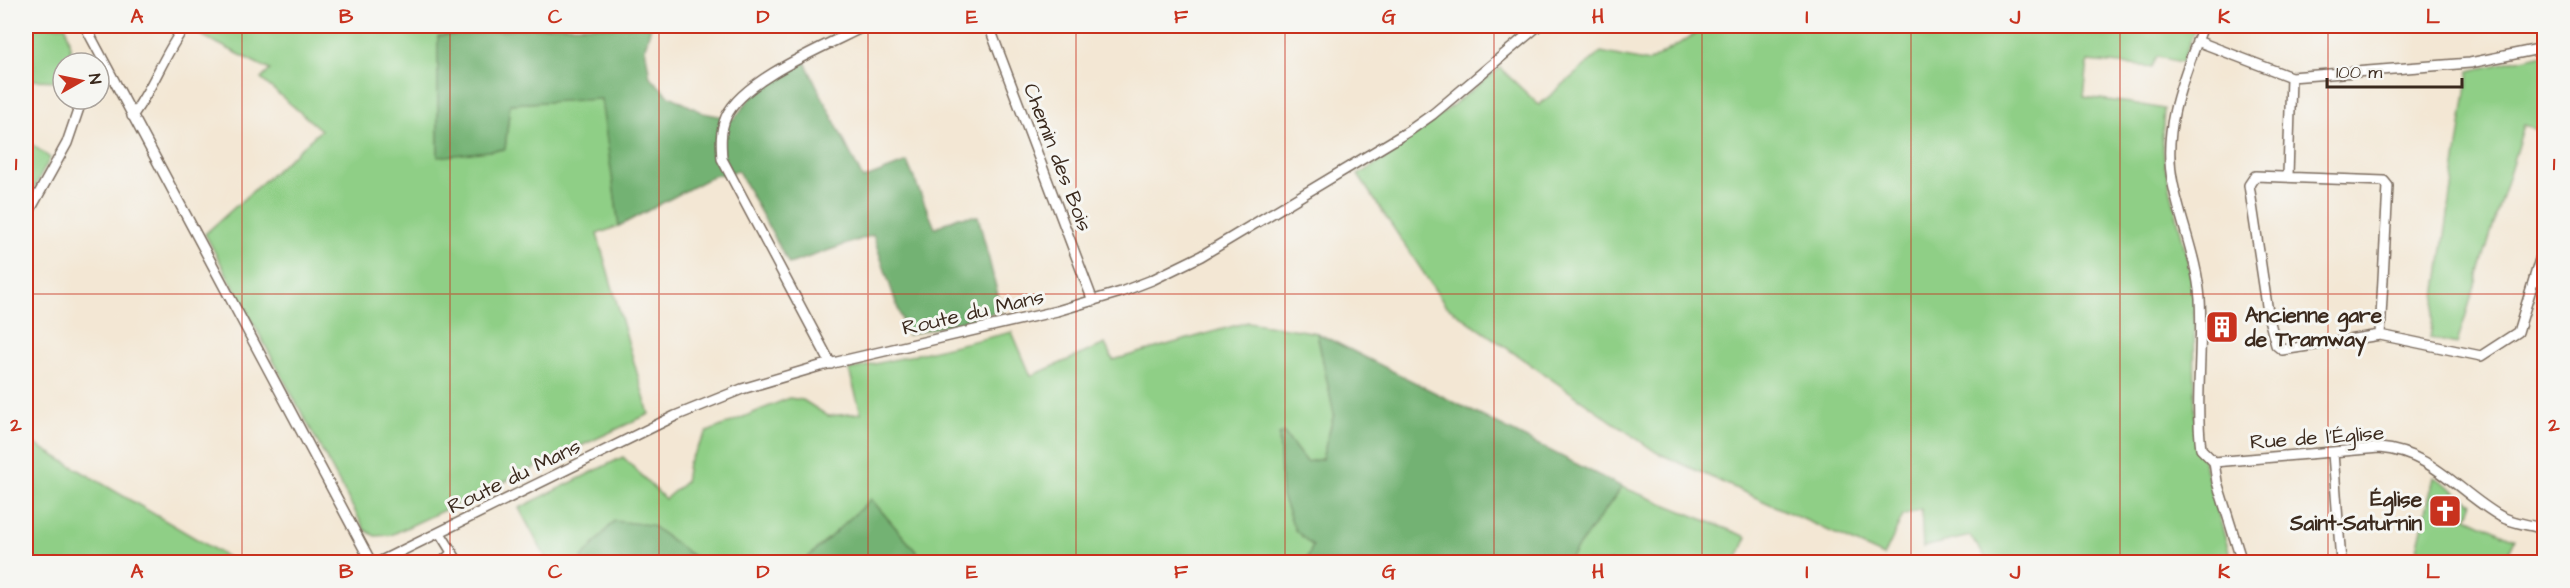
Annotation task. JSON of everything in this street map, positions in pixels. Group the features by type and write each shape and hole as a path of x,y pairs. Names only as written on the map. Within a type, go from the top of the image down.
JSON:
{"street":[{"path":"85,26 96,51"},
{"path":"132,116 144,99 171,44 185,26"},
{"path":"831,364 722,159 720,139 726,117 739,99 759,81 865,26"},
{"name":"Chemin des Bois","path":"989,26 1093,301"},
{"name":"Route du Mans","path":"379,562 703,404 771,379 1093,301 1121,292 1180,267 1363,159 1433,114 1538,26"},
{"path":"2203,26 2175,105 2169,149 2173,185 2192,251 2199,287 2201,449 2214,462 2217,482 2242,562"},
{"path":"2197,41 2291,77 2470,63 2544,48"},
{"path":"2288,176 2291,77"},
{"path":"111,80 371,562"},
{"path":"26,217 67,143 78,111"},
{"path":"2380,335 2388,186 2384,181 2255,176 2249,185 2270,319 2276,345 2282,350 2380,335 2481,356 2518,332 2544,246"},
{"name":"Rue de l'Église","path":"2214,462 2379,448 2403,451 2445,475 2498,515 2514,523 2544,529"},
{"path":"2333,453 2341,562"},
{"path":"440,533 458,562"},
{"path":"442,562 452,553"}],"green space":[{"path":"26,26 66,26 71,51 51,51 51,81 26,80"},
{"path":"192,26 556,26 438,36 438,156 505,149 510,104 602,98 619,226 597,234 649,414 391,535 375,536 365,530 205,234 321,130 261,79 270,70 189,29"},
{"path":"556,26 651,26 645,48 650,77 668,95 703,113 734,119 755,92 805,62 863,179 907,162 935,228 958,217 978,216 1002,311 907,335 873,235 789,264 738,171 713,176 619,226 601,99 510,104 505,149 438,157 438,36"},
{"path":"1708,26 2196,26 2182,62 2157,57 2152,67 2088,61 2084,97 2164,109 2162,137 2165,166 2194,287 2195,432 2232,562 1989,562 1970,536 1923,547 1921,509 1903,516 1884,556 1656,452 1445,305 1358,175 1383,160 1500,68 1539,105 1601,52 1649,62"},
{"path":"2544,54 2544,131 2524,125 2457,344 2430,338 2469,71"},
{"path":"26,140 50,158 26,204"},
{"path":"1248,322 1317,333 1334,414 1322,459 1306,462 1284,433 1295,530 1313,546 1305,562 1200,562 1180,555 1149,562 925,562 871,499 803,562 701,562 651,525 582,558 585,562 548,562 519,508 623,457 665,499 685,482 688,463 707,432 789,398 803,400 828,416 861,413 849,370 1012,332 1031,376 1105,344 1113,360"},
{"path":"1317,333 1622,487 1567,562 1305,562 1313,546 1295,530 1282,496 1279,435 1284,433 1306,462 1322,459 1334,414"},
{"path":"26,439 236,562 26,562"},
{"path":"2434,477 2473,503 2467,517 2515,539 2504,562 2414,562"},
{"path":"1622,487 1747,537 1736,562 1567,562"},
{"path":"871,499 925,562 803,562"},
{"path":"614,521 651,525 701,562 585,562 582,558"}],"place":[{"name":"Ancienne gare de Tramway","path":"2222,327"},
{"name":"Église Saint-Saturnin","path":"2445,511"}]}
